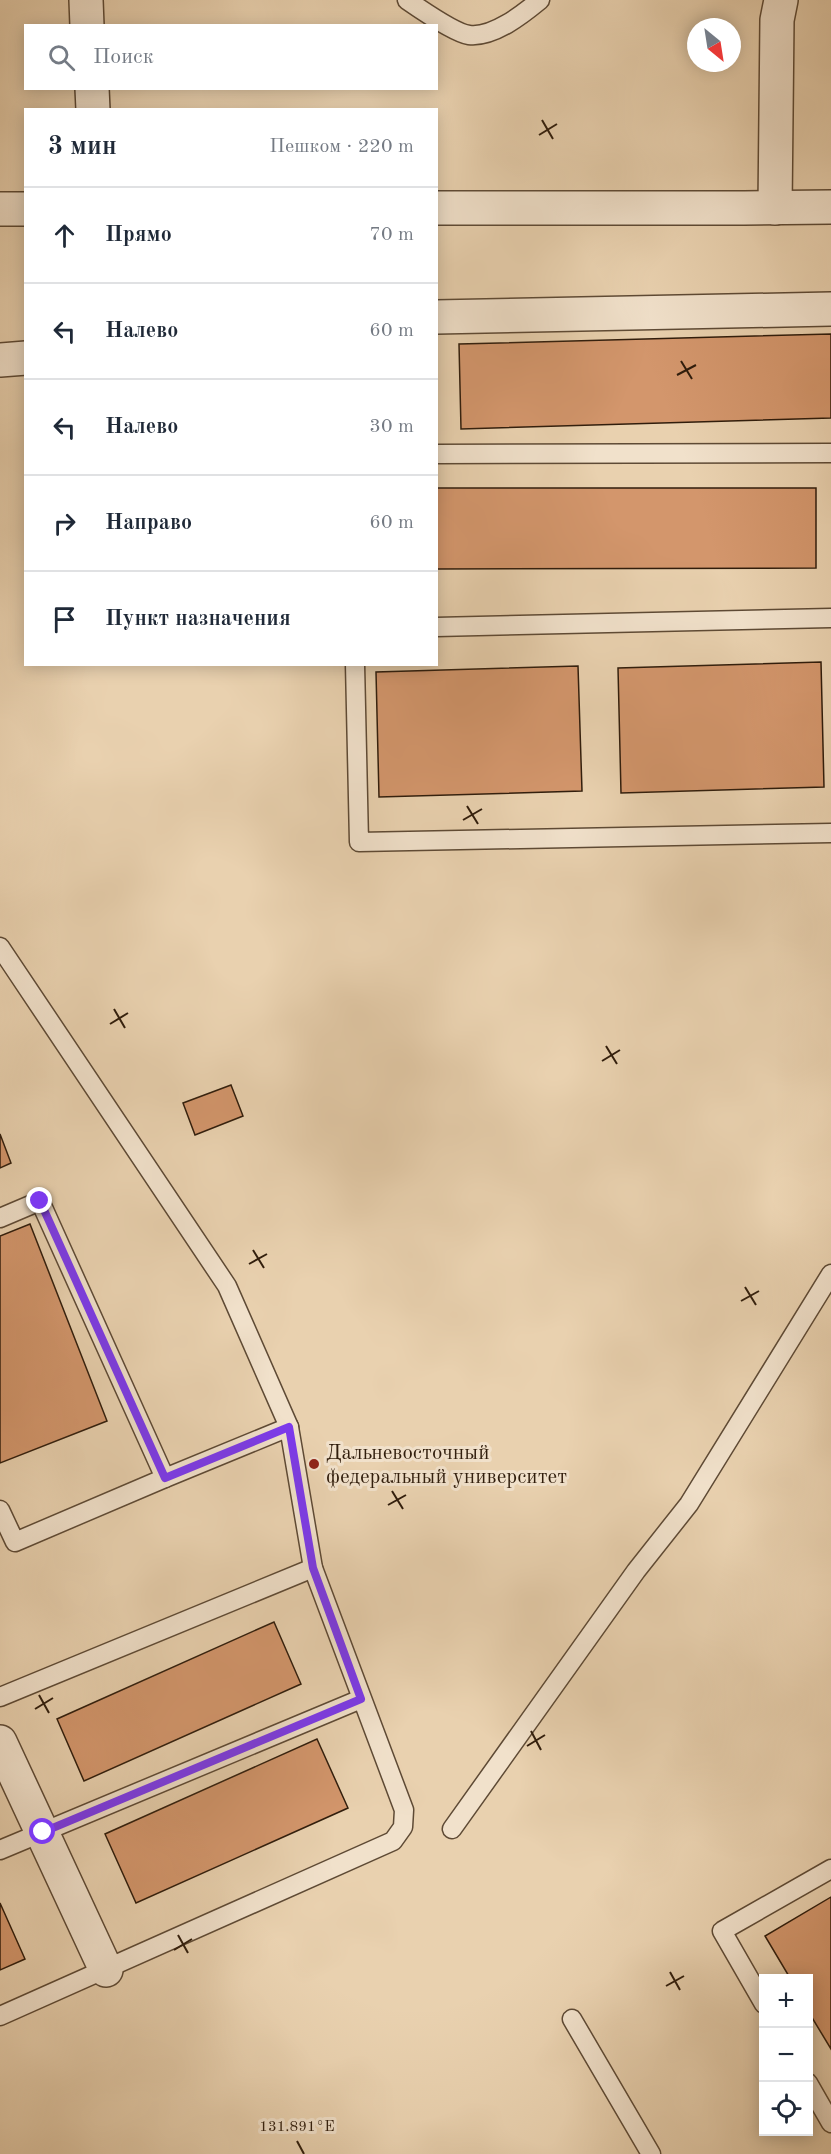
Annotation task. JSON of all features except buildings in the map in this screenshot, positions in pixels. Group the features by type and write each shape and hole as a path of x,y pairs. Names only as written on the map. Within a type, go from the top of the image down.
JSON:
{"street":[{"path":"86,0 87,24"},
{"path":"774,208 777,20 781,0"},
{"path":"92,90 93,108"},
{"path":"438,208 831,207"},
{"path":"0,209 24,209"},
{"path":"438,317 831,309"},
{"path":"0,360 24,358"},
{"path":"0,1742 106,1970"}],"lane":[{"path":"407,0 437,20 469,35 491,31 516,19 540,0"},
{"path":"438,454 831,453"},
{"path":"438,627 831,618"},
{"path":"355,666 359,842 831,833"},
{"path":"0,948 227,1286 289,1427 313,1568 404,1810 403,1827 393,1841 0,2016"},
{"path":"0,1218 40,1201 165,1478"},
{"path":"452,1829 636,1571 689,1504 831,1274"},
{"path":"0,1510 15,1542 289,1427"},
{"path":"0,1697 313,1568"},
{"path":"0,1850 361,1699"},
{"path":"759,1995 722,1931 831,1869"},
{"path":"572,2019 651,2154"},
{"path":"813,2092 831,2123"}],"place":[{"name":"Дальневосточный федеральный университет","path":"314,1464"}],"route":[{"path":"40,1201 165,1478 289,1427 313,1568 361,1699 43,1832"}]}
